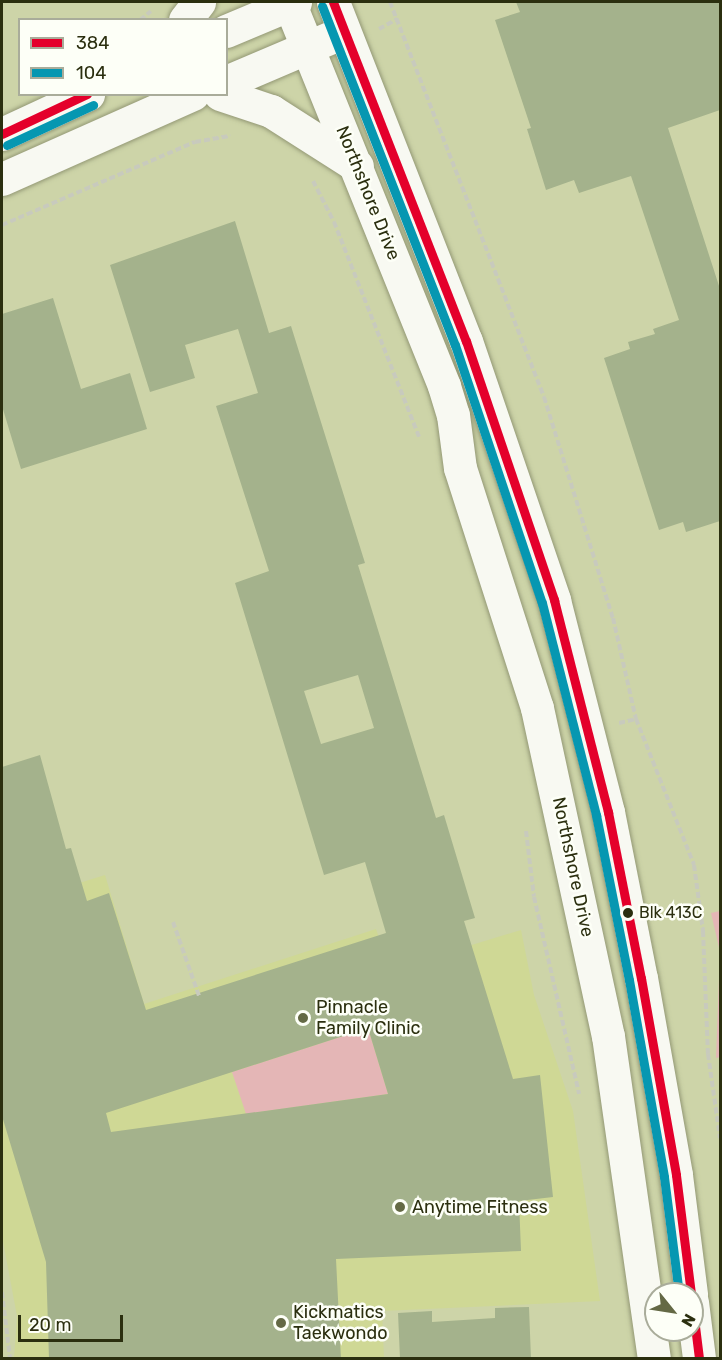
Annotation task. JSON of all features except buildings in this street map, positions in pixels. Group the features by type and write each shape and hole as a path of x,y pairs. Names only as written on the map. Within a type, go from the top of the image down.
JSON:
{"street":[{"path":"187,18 199,2"},
{"path":"228,30 292,2"},
{"name":"Northshore Drive","path":"292,2 444,386 460,468 537,708 581,896 613,1063 654,1359"},
{"name":"Northshore Drive","path":"333,2 347,31 466,341 474,372 554,600 608,812 674,1164 689,1282"},
{"path":"228,81 267,68 308,46 347,31"},
{"path":"2,134 84,96"},
{"path":"2,179 189,96"},
{"path":"226,96 271,111 357,166"},
{"path":"444,386 474,372"},
{"path":"697,1342 699,1359"}],"path":[{"path":"391,2 544,397 613,618 636,719 694,865 703,931 708,1054 720,1138"},
{"path":"2,225 195,142 238,134"},
{"path":"310,178 334,222 421,441"},
{"path":"525,825 534,897 581,1101"},
{"path":"173,922 199,996"},
{"path":"2,1292 10,1359"}],"shaded area":[{"path":"105,875 144,1004 376,929 390,970 521,930 534,995 573,1111 600,1301 382,1311 384,1358 14,1358 17,1316 2,1236 2,907"},
{"path":"720,911 720,952 711,913"},
{"path":"720,952 720,1057 716,1058"},
{"path":"368,1028 388,1094 246,1114 232,1072"}],"transit line":[{"name":"384","path":"333,2 466,341 554,600 608,812 641,978 676,1175 689,1282"},
{"name":"104","path":"322,6 455,345 542,603 596,815 629,980 664,1177 677,1282"},
{"name":"384","path":"2,134 83,96"},
{"name":"104","path":"7,145 93,105"},
{"name":"384","path":"697,1342 699,1358"}],"place":[{"name":"Blk 413C","path":"628,913"},
{"name":"Pinnacle Family Clinic","path":"303,1018"},
{"name":"Anytime Fitness","path":"400,1207"},
{"name":"Kickmatics Taekwondo","path":"281,1323"}]}
